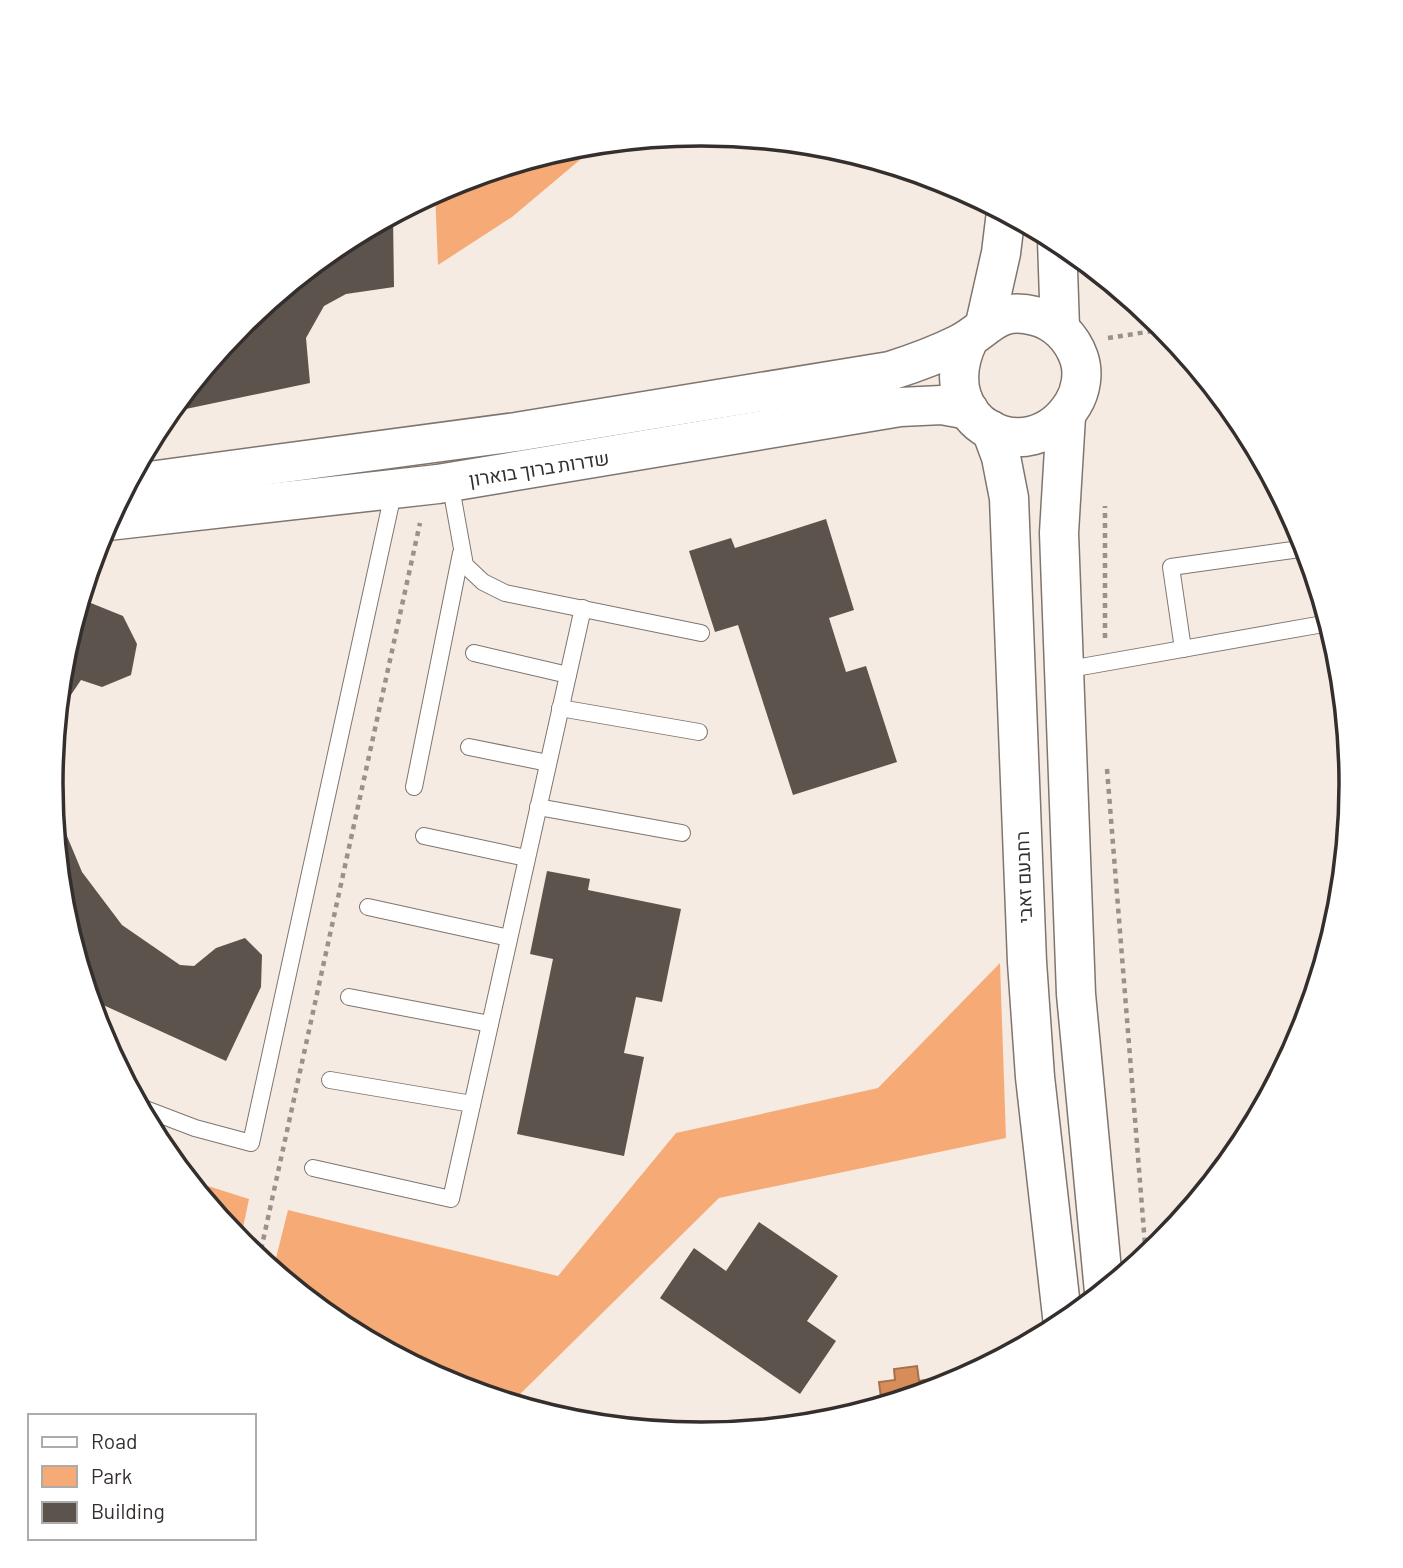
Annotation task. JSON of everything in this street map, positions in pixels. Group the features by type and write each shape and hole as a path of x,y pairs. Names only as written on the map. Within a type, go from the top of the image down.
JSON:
{"street":[{"path":"1005,222 1001,253 977,331 960,358 957,379 962,400 980,420 1011,437 1032,436 1051,429 1066,416 1076,399 1082,380 1080,361 1066,335 1058,255"},
{"path":"977,331 1004,315 1024,313 1043,318 1066,335"},
{"name":"שדרות ברוך בוארון","path":"140,482 516,432 890,371 928,359 977,331"},
{"name":"שדרות ברוך בוארון","path":"121,519 424,485 900,407 942,405 980,420"},
{"path":"1066,416 1059,533 1076,993 1103,1280"},
{"name":"רחבעם זאבי","path":"980,420 1001,457 1009,498 1027,962 1035,1077 1061,1311"}],"lane":[{"path":"424,485 461,549 465,565 483,582 505,593 701,633"},
{"path":"155,1113 195,1128 251,1143 424,485"},
{"path":"414,787 461,549"},
{"path":"1183,649 1171,567 1295,550"},
{"path":"313,1168 451,1199 583,608"},
{"path":"1064,670 1319,625"},
{"path":"474,653 568,675"},
{"path":"560,708 699,732"},
{"path":"469,747 548,762"},
{"path":"538,807 682,834"},
{"path":"424,836 527,858"},
{"path":"368,907 509,938"},
{"path":"349,997 490,1024"},
{"path":"330,1080 472,1104"}],"path":[{"path":"1066,335 1150,330"},
{"path":"262,1246 424,485"},
{"path":"1104,663 1105,506"},
{"path":"1106,760 1145,1243"}],"green space":[{"path":"583,157 512,217 438,265 435,204 496,179"},
{"path":"1000,963 1006,1138 719,1198 518,1396 457,1374 382,1337 313,1291 276,1259 288,1210 558,1276 676,1133 878,1088"},
{"path":"205,1185 249,1199 243,1228"}],"shaded area":[{"path":"917,1366 919,1381 932,1379 881,1397 879,1382 895,1380 894,1369"}],"building":[{"path":"393,225 394,287 346,294 324,306 306,338 310,383 185,409 221,363 281,304 347,253"},
{"path":"826,519 854,610 829,618 846,672 866,666 897,762 793,795 738,625 715,632 689,551 731,538 735,548"},
{"path":"90,603 123,616 137,644 131,675 102,687 81,680 68,699 75,659"},
{"path":"64,830 82,872 122,925 180,965 194,966 216,948 245,938 262,955 261,987 226,1061 103,1005 75,909"},
{"path":"547,871 590,879 588,890 681,909 662,1002 636,997 624,1053 644,1057 624,1156 517,1134 553,959 530,954"},
{"path":"759,1222 838,1276 807,1321 836,1341 800,1394 660,1298 694,1248 726,1271"}]}
